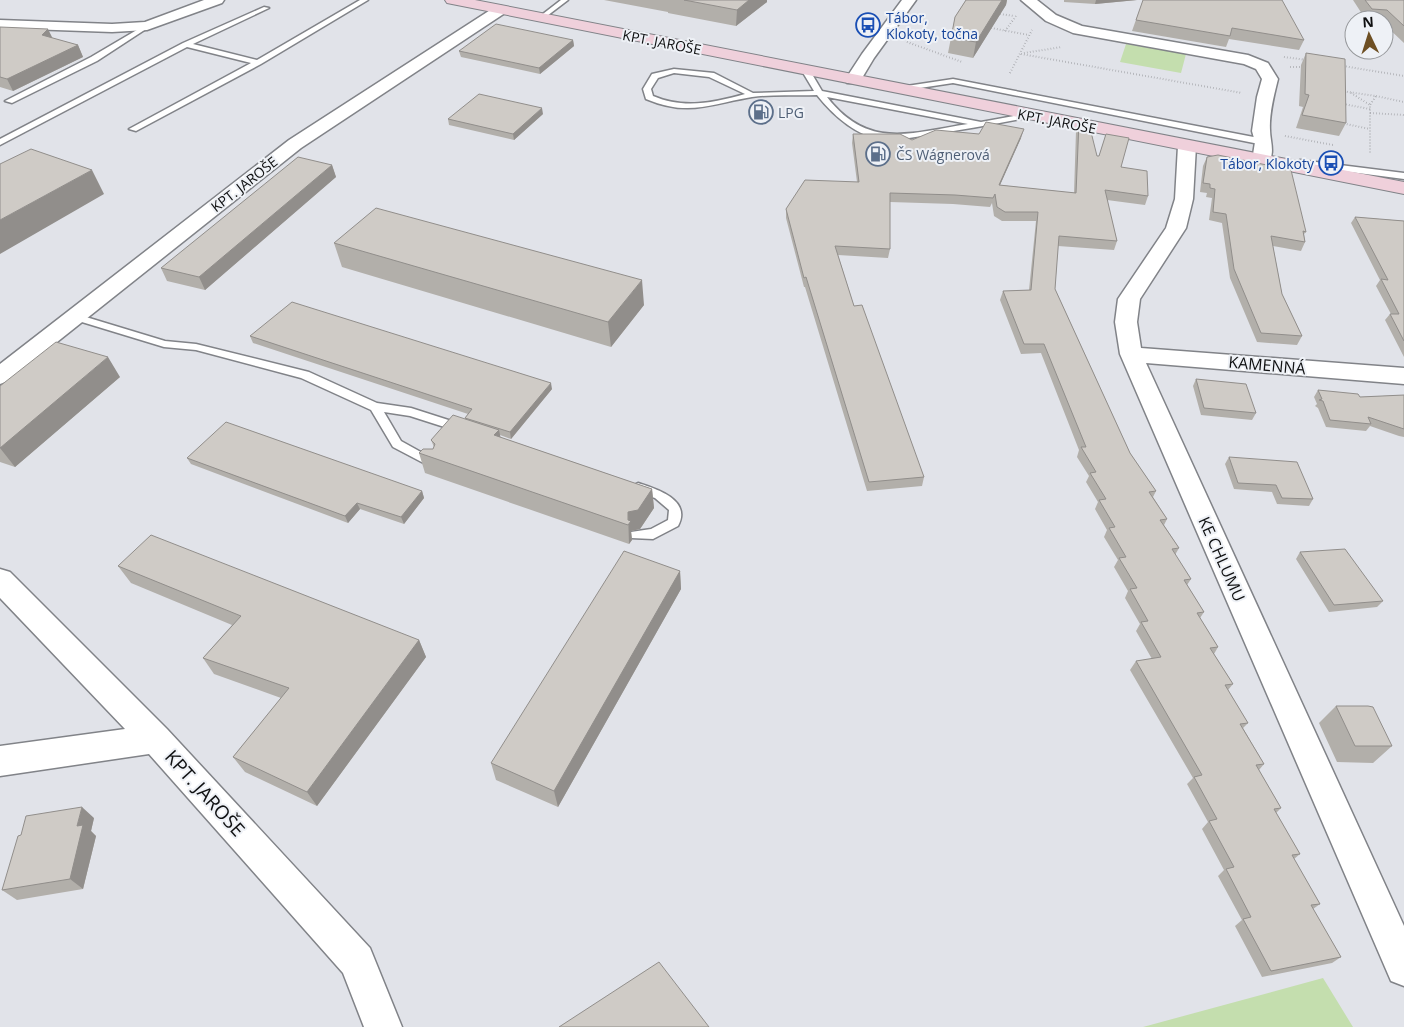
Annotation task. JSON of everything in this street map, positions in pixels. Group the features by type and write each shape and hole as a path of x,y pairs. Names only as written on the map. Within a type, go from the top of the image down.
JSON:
{"street":[{"path":"0,24 112,28 147,26 218,0"},
{"name":"KPT. JAROŠE","path":"452,0 1404,188"},
{"path":"853,80 909,0"},
{"path":"1028,0 1051,18 1078,30 1255,63 1270,78 1264,97 1261,131 1272,138 1261,161"},
{"name":"KPT. JAROŠE","path":"0,376 295,144 500,10"},
{"name":"KE CHLUMU","path":"1187,146 1184,199 1176,228 1129,299 1126,322 1131,354 1404,968"},
{"name":"KAMENNÁ","path":"1131,354 1404,376"},
{"name":"KPT. JAROŠE","path":"0,580 156,739 356,961 383,1027"},
{"path":"0,761 156,739"}],"lane":[{"path":"133,129 258,62 365,0"},
{"path":"541,18 565,0"},
{"path":"0,142 186,45 266,8"},
{"path":"9,101 94,59 147,26"},
{"path":"186,45 258,62"},
{"path":"752,95 711,75 674,71 655,76 647,89 649,97 674,107 710,105 752,95 818,93 981,124"},
{"path":"806,71 818,93 849,124 878,136 896,137 1030,115"},
{"path":"898,89 953,81 1272,138"},
{"path":"1261,161 1371,171 1404,176"},
{"path":"76,317 164,344 196,347 305,375 375,407 412,412 476,433"},
{"path":"375,407 397,444 433,464"},
{"path":"622,483 659,495 675,508 674,523 654,534 636,535"}],"path":[{"path":"1007,79 1033,27"},
{"path":"991,28 1030,35"},
{"path":"907,42 970,65"},
{"path":"1021,54 1068,46"},
{"path":"1308,67 1255,63 1250,52 1315,62"},
{"path":"1021,54 1264,97"},
{"path":"1299,59 1300,67 1307,72"},
{"path":"1335,66 1404,76"},
{"path":"1339,90 1404,102"},
{"path":"1348,92 1370,105"},
{"path":"1372,160 1370,153 1370,105 1376,96"},
{"path":"1340,104 1370,109"},
{"path":"1370,114 1404,115"},
{"path":"1339,123 1370,129"},
{"path":"1272,138 1334,146"},
{"path":"1361,151 1370,153"}],"green space":[{"path":"1126,44 1186,54 1181,73 1120,62"},
{"path":"1323,978 1353,1027 1143,1027"}],"building":[{"path":"684,0 749,0 737,10"},
{"path":"966,0 1002,0 976,42 951,38 955,17"},
{"path":"1143,0 1282,0 1304,40 1232,28 1230,36 1136,20"},
{"path":"1365,0 1404,0 1404,26 1394,17 1394,10 1372,9"},
{"path":"496,24 573,40 539,68 459,51"},
{"path":"0,27 48,29 42,35 78,45 7,79 0,77"},
{"path":"1306,53 1345,60 1346,123 1302,115 1309,95 1305,94"},
{"path":"479,94 542,108 513,134 448,119"},
{"path":"986,122 1024,129 999,185 1076,193 1079,122 1089,124 1097,156 1099,156 1106,134 1129,138 1121,167 1147,171 1148,196 1105,190 1117,241 1059,236 1055,289 1130,453 1156,491 1149,492 1167,519 1160,520 1179,548 1172,549 1191,579 1184,580 1204,612 1197,613 1218,647 1210,648 1233,684 1225,685 1248,723 1240,724 1264,764 1256,765 1281,808 1274,809 1300,854 1292,855 1320,904 1311,905 1341,957 1271,971 1243,919 1251,917 1226,869 1234,867 1209,821 1217,819 1194,777 1202,775 1136,661 1161,657 1141,622 1148,621 1130,589 1137,588 1119,558 1126,557 1109,528 1115,527 1099,500 1106,499 1090,473 1096,472 1081,447 1086,447 1044,344 1024,344 1003,291 1031,290 1038,212 1005,212 997,207 995,194 993,198 890,193 890,249 835,246 854,306 862,305 924,477 869,482 806,277 804,278 786,209 805,180 859,182 853,134 900,134 912,140 936,130 979,134"},
{"path":"31,149 92,170 0,220 0,164"},
{"path":"1218,155 1291,170 1306,232 1303,231 1305,242 1271,236 1282,294 1302,336 1261,333 1234,269 1226,214 1213,212 1215,189 1210,188 1210,184 1203,183 1207,157"},
{"path":"298,157 332,165 199,277 161,268"},
{"path":"376,208 642,280 608,322 334,243"},
{"path":"1355,217 1404,221 1404,341 1390,314 1399,314 1381,279 1388,280"},
{"path":"292,302 551,383 510,432 465,418 472,409 250,336"},
{"path":"56,342 108,357 0,448 0,386"},
{"path":"1196,379 1246,384 1256,413 1204,408"},
{"path":"1318,390 1358,394 1360,397 1404,395 1404,429 1368,417 1371,424 1330,420 1323,401 1319,400 1322,399"},
{"path":"453,415 499,430 494,435 652,489 638,510 628,512 628,520 631,521 628,525 419,453 423,449 433,449 435,444 431,440"},
{"path":"226,422 422,491 401,517 357,503 345,516 187,458"},
{"path":"1229,457 1297,462 1313,499 1282,498 1276,485 1238,483"},
{"path":"151,535 419,640 307,792 233,757 289,688 203,658 241,616 118,566"},
{"path":"1345,549 1383,601 1334,605 1300,552"},
{"path":"624,551 680,571 554,791 491,763"},
{"path":"1336,706 1373,707 1392,746 1355,746"},
{"path":"82,807 77,826 83,825 70,879 2,890 26,816"},
{"path":"659,962 709,1027 559,1027"}],"place":[{"name":"Tábor, Klokoty, točna","path":"868,25"},
{"name":"LPG","path":"761,112"},
{"name":"ČS Wágnerová","path":"878,154"},
{"name":"Tábor, Klokoty","path":"1331,163"}]}
